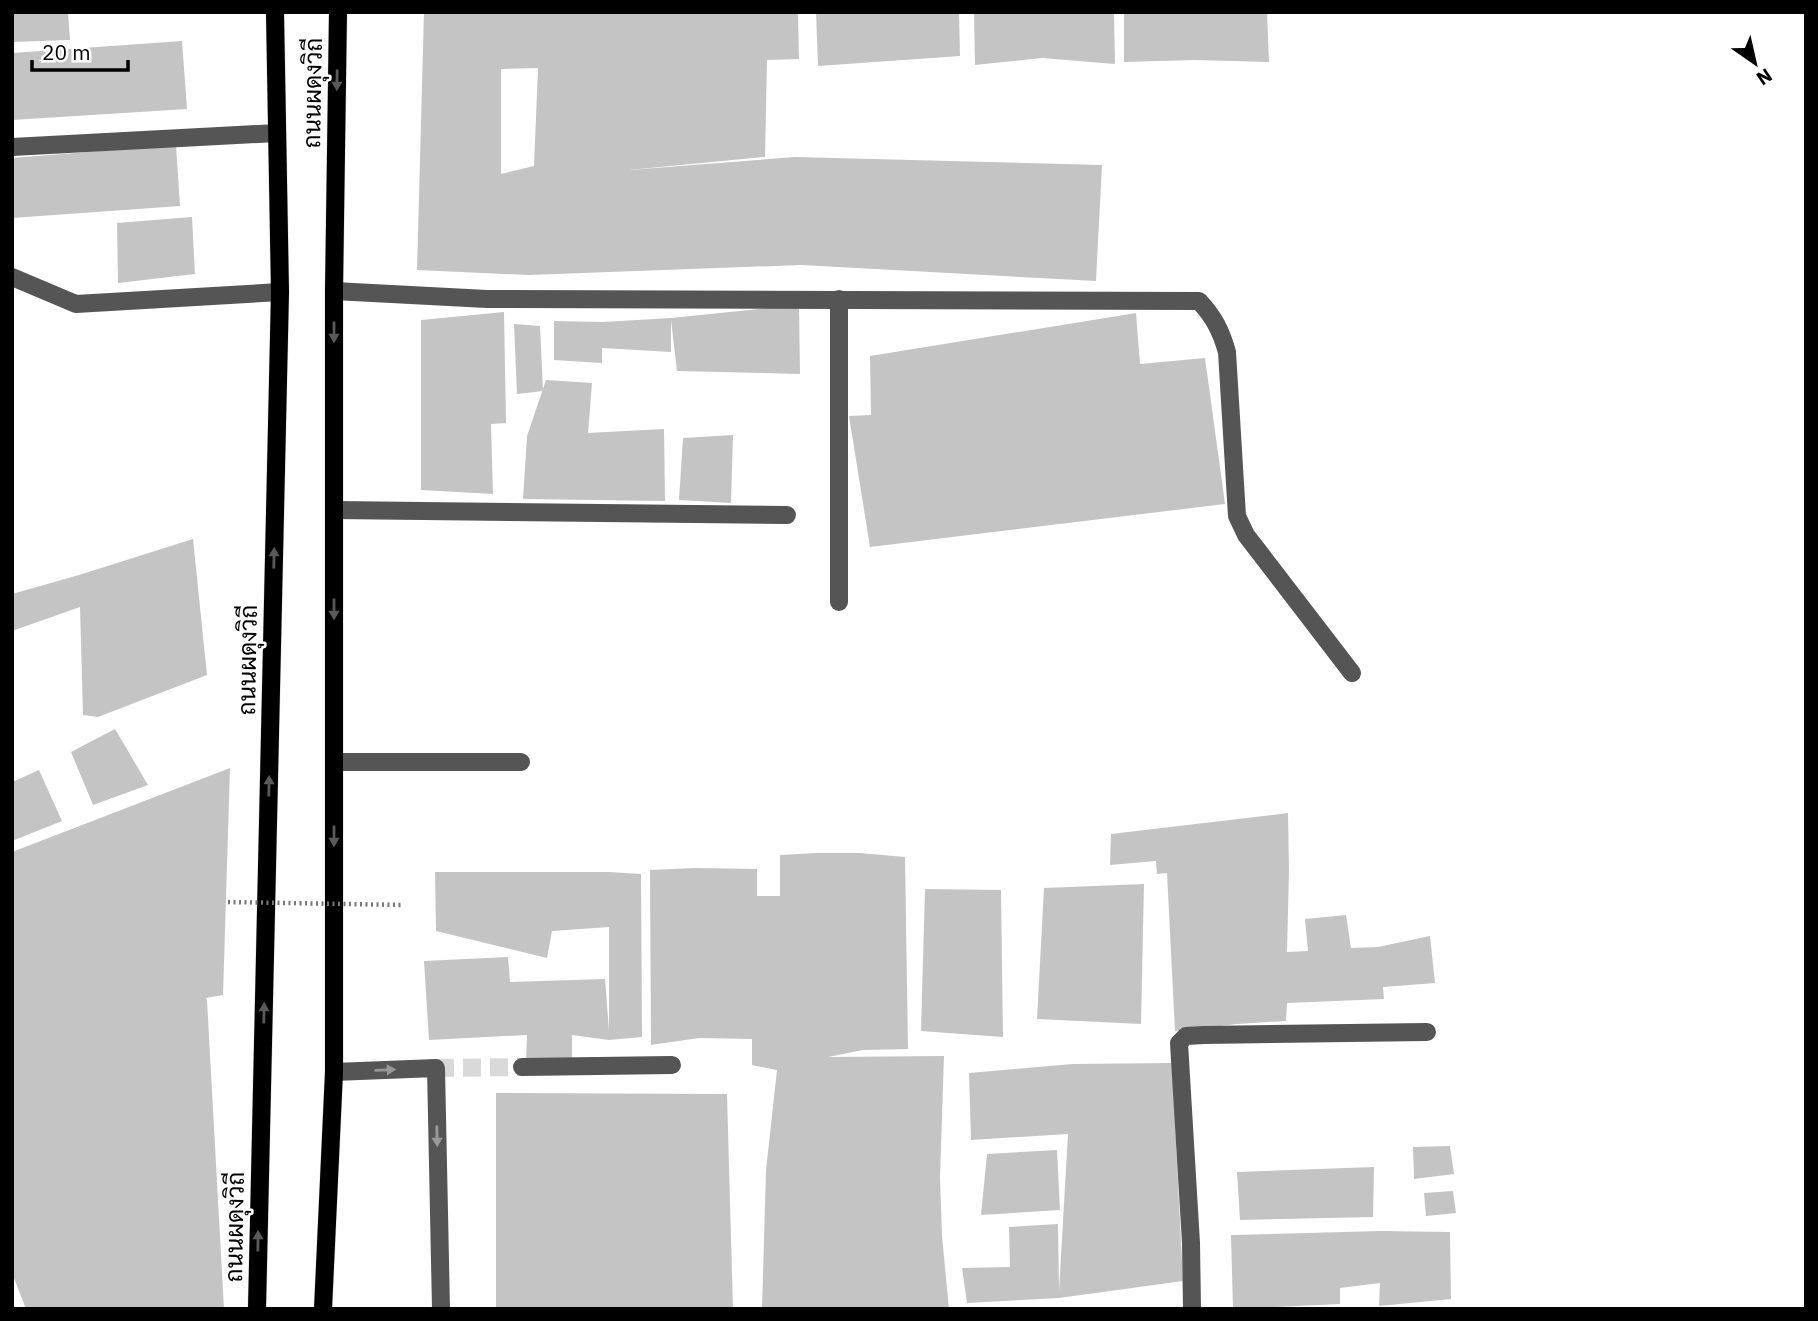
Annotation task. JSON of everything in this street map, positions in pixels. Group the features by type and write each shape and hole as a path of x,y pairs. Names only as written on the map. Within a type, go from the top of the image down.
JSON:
{"main road":[{"name":"ถนนผดุงวิถี","path":"257,1309 280,292 275,12"},
{"name":"ถนนผดุงวิถี","path":"323,1309 334,1072 334,291 338,12"}],"street":[{"path":"12,147 277,133"},
{"path":"12,277 76,303 280,292"},
{"path":"334,291 486,299 1199,301 1221,331 1227,352 1237,516 1245,535 1352,673"},
{"path":"839,299 839,603"},
{"path":"334,510 787,515"},
{"path":"334,762 521,762"},
{"path":"1192,1309 1191,1243 1179,1043 1186,1036 1204,1035 1427,1032"},
{"path":"522,1067 672,1065"},
{"path":"334,1072 436,1068 441,1309"}],"path":[{"path":"228,902 404,905"}],"building":[{"path":"12,12 68,12 70,40 12,42"},
{"path":"424,12 798,12 799,59 767,60 765,157 629,170 795,157 1102,165 1096,281 801,265 529,275 417,270","holes":["538,68 534,166 501,174 501,69"]},
{"path":"816,12 959,12 960,56 818,66"},
{"path":"974,12 1114,12 1115,64 1042,58 975,65"},
{"path":"1124,12 1267,12 1269,62 1124,62"},
{"path":"182,41 187,109 12,120 12,53"},
{"path":"176,145 180,206 12,218 12,158"},
{"path":"192,217 195,274 118,283 117,223"},
{"path":"799,305 800,374 677,371 671,320 671,352 602,348 602,363 554,360 554,321 603,322 671,318"},
{"path":"504,312 506,423 491,424 493,494 421,490 421,320"},
{"path":"1136,313 1140,364 1205,358 1225,504 870,547 849,416 871,415 870,356"},
{"path":"514,324 540,326 543,391 517,394"},
{"path":"546,380 592,383 588,433 664,429 665,501 523,499 527,436"},
{"path":"733,435 731,503 679,500 683,438"},
{"path":"193,539 207,675 98,717 83,715 80,607 12,631 12,594"},
{"path":"115,729 148,785 93,805 71,752"},
{"path":"230,768 223,995 206,998 224,1309 26,1309 12,1273 12,852"},
{"path":"39,770 62,821 12,841 12,782"},
{"path":"1288,813 1287,952 1308,951 1305,919 1346,915 1351,948 1378,947 1430,936 1435,983 1383,987 1384,999 1287,1003 1286,1021 1175,1031 1167,873 1157,874 1156,861 1110,865 1111,834"},
{"path":"817,853 905,857 908,1049 863,1050 828,1057 944,1056 940,1177 949,1309 762,1309 766,1170 777,1070 752,1065 752,1039 699,1038 651,1045 650,870 757,869 757,896 780,896 780,855"},
{"path":"435,872 641,874 642,1037 609,1040 572,1035 572,1062 526,1063 527,1035 429,1040 424,961 508,957 510,982 605,979 609,1031 609,927 552,931 547,958 436,931"},
{"path":"1144,884 1141,1024 1037,1019 1044,888"},
{"path":"925,889 1001,890 1003,1037 921,1031"},
{"path":"1172,1063 1183,1281 1059,1298 967,1303 962,1268 1010,1267 1009,1227 1058,1224 1059,1291 1068,1134 971,1140 969,1073 1072,1064"},
{"path":"496,1093 727,1094 733,1309 496,1309"},
{"path":"1450,1146 1454,1174 1414,1179 1413,1147"},
{"path":"1057,1150 1060,1210 981,1215 987,1154"},
{"path":"1374,1167 1373,1217 1240,1220 1237,1172"},
{"path":"1453,1191 1456,1213 1426,1216 1424,1193"},
{"path":"1450,1232 1451,1299 1379,1306 1380,1283 1340,1288 1340,1304 1233,1309 1231,1235"}],"tunnel":[{"path":"436,1068 522,1067"}]}
